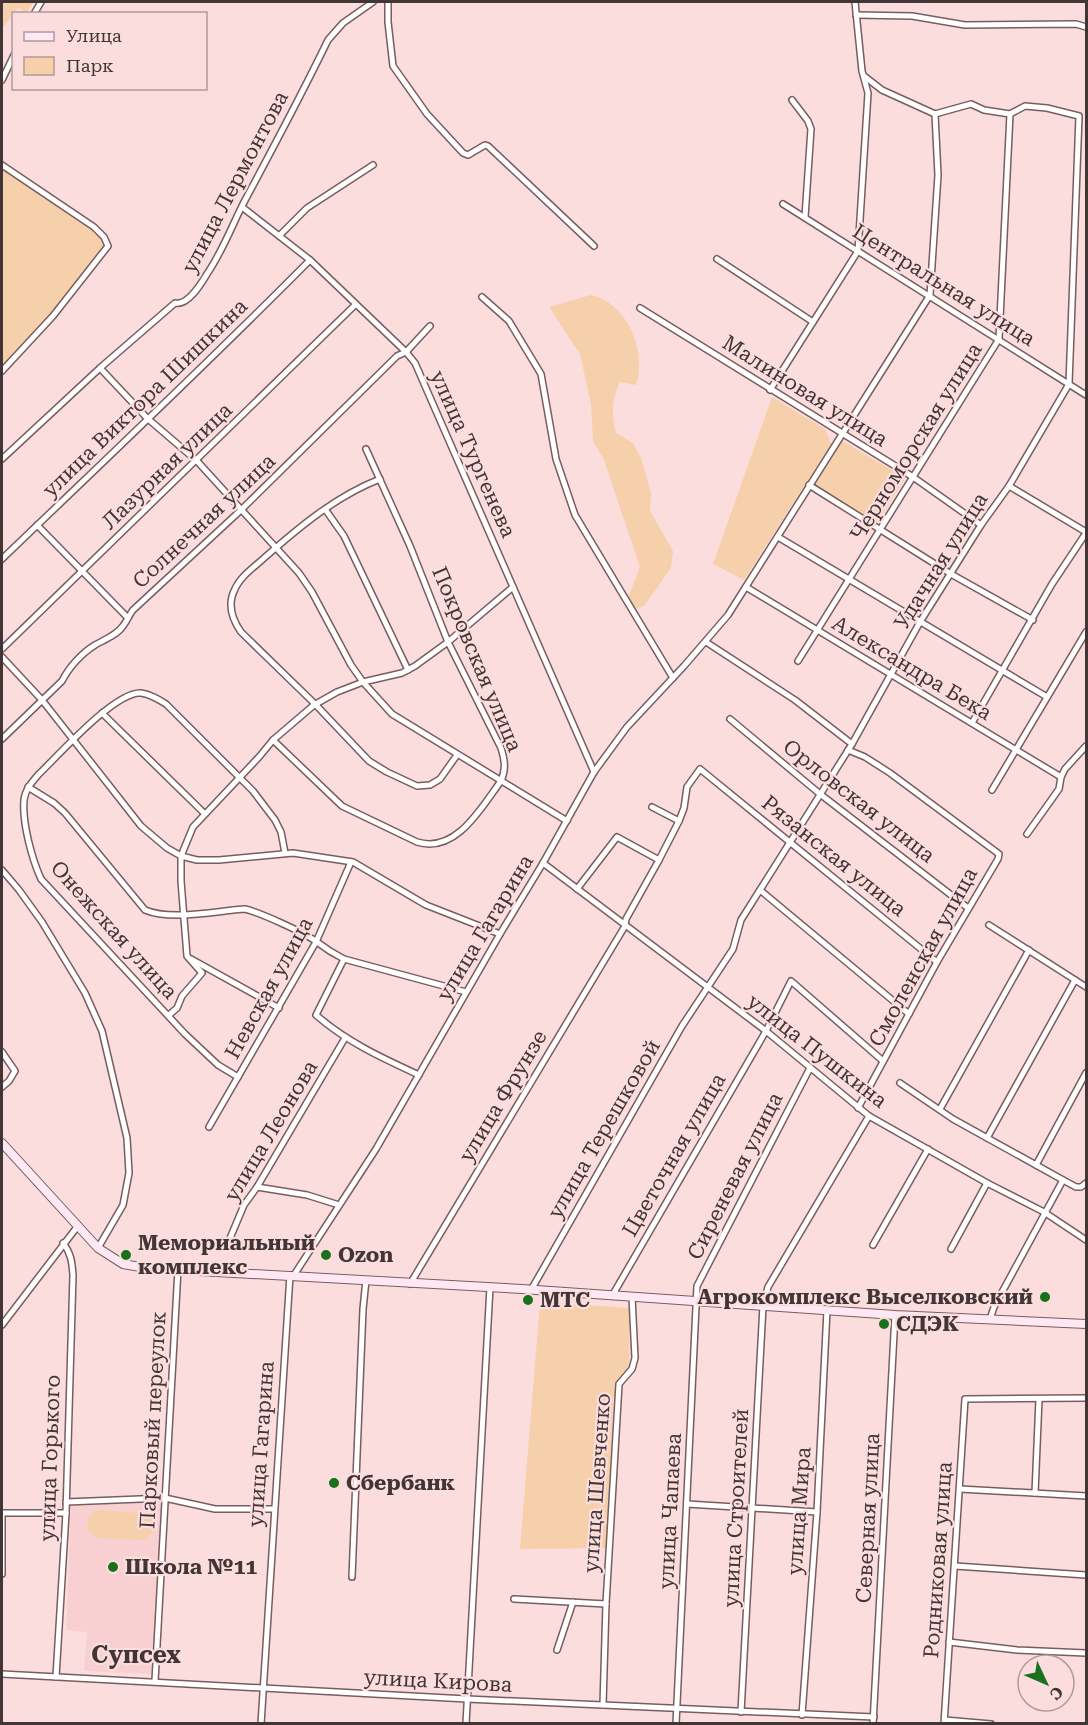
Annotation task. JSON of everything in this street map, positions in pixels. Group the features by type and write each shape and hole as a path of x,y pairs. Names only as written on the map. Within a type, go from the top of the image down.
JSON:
{"main road":[{"path":"2,1143 98,1248 123,1264 146,1268 490,1287 896,1315 1086,1324"}],"street":[{"name":"улица Лермонтова","path":"2,459 100,368 175,303 184,302 190,296 220,254 328,40 343,24 373,2"},
{"path":"388,2 393,66 428,114 463,153 468,154 485,145 488,146 594,246"},
{"path":"770,390 858,251 868,93 862,71 855,2"},
{"path":"856,15 912,16 965,25 1076,24 1086,27"},
{"path":"2,80 12,59"},
{"path":"864,76 882,90 934,114 971,104 984,110 1010,114"},
{"path":"792,100 808,121 811,129 805,217"},
{"name":"Удачная улица","path":"707,986 733,950 741,920 852,744 920,622 981,525 1009,486 1069,384 1079,116 1047,108 1025,106 1010,114"},
{"path":"930,295 938,175 934,114"},
{"name":"Черноморская улица","path":"798,661 999,339 1010,114"},
{"path":"2,165 94,227 105,237 108,246 53,316 2,371"},
{"path":"279,236 307,208 373,165"},
{"name":"Центральная улица","path":"783,204 1086,395"},
{"name":"улица Тургенева","path":"242,207 310,260 415,363 594,772"},
{"path":"717,259 813,322"},
{"name":"улица Виктора Шишкина","path":"2,559 147,418 209,363 310,260"},
{"name":"улица Гагарина","path":"261,1724 273,1509 292,1275 376,1149 594,772 627,727 728,615 930,295"},
{"path":"482,297 509,321 540,374 556,459 575,515 673,678"},
{"name":"Лазурная улица","path":"2,649 355,305"},
{"name":"Малиновая улица","path":"640,308 912,477 981,525"},
{"name":"Солнечная улица","path":"2,739 62,681 67,670 92,647 124,626 127,617 241,510 397,356 406,352 430,326"},
{"path":"100,368 147,418 197,460 299,573 312,592 340,648 363,682 400,721 567,821"},
{"name":"Покровская улица","path":"273,740 342,806 429,846 444,842 462,831 501,781 505,772 501,748 448,642 410,546 366,449"},
{"path":"380,479 360,486 326,509 276,547 245,575 235,588 231,602 233,620 241,632 315,704 369,761 387,772 417,786 430,785 440,780 457,755"},
{"path":"809,485 951,574 1033,620"},
{"path":"972,723 1052,584 1086,532 1009,486"},
{"path":"326,509 344,536 408,670"},
{"path":"37,525 127,617"},
{"path":"778,537 1047,697"},
{"path":"169,1015 177,1008 183,996 202,973 187,956 184,914 181,856 193,827 273,740 315,704 363,682 389,678 408,670 448,642 513,586"},
{"name":"Александра Бека","path":"746,587 890,676 1061,777"},
{"path":"992,790 1086,633"},
{"path":"706,642 795,700 852,744"},
{"path":"2,657 42,700 141,826 167,848 181,856 197,860 219,860 285,854 351,862 426,905 500,934"},
{"path":"285,854 281,832 275,820 239,778 166,704 153,696 139,693 124,696 102,713 28,787 54,803 65,813 146,910 157,915 245,909 256,912 316,942 325,950 344,959 466,992"},
{"path":"102,713 206,814"},
{"name":"Орловская улица","path":"730,718 820,794 968,908"},
{"path":"1027,834 1059,789 1061,777 1086,746"},
{"name":"Смоленская улица","path":"848,750 865,757 890,773 999,854 858,1108"},
{"name":"улица Фрунзе","path":"410,1284 625,926 626,919 679,821 684,808 687,787 700,769 710,776"},
{"name":"Рязанская улица","path":"710,776 937,962"},
{"name":"Онежская улица","path":"28,787 24,799 26,825 35,866 41,879 185,1034 218,1065 238,1077"},
{"path":"652,807 679,821"},
{"path":"577,889 617,837 659,860"},
{"name":"Невская улица","path":"209,1127 316,942 351,862"},
{"name":"улица Пушкина","path":"543,863 766,1031 869,1116 987,1183 1044,1212 1086,1240"},
{"path":"2,870 20,890 42,922 85,993 102,1030 127,1138 129,1173 123,1205 98,1248"},
{"path":"760,890 909,1014"},
{"path":"989,926 1086,987"},
{"path":"940,1109 1029,950"},
{"path":"187,956 279,1008"},
{"path":"344,959 316,1015 345,1038 372,1054 419,1075"},
{"path":"987,1138 1075,980"},
{"name":"Цветочная улица","path":"612,1296 766,1031 791,981 883,1061"},
{"name":"улица Терешковой","path":"531,1290 707,986"},
{"name":"улица Леонова","path":"228,1243 244,1205 257,1187 345,1038"},
{"path":"2,1052 15,1071 2,1087"},
{"name":"Сиреневая улица","path":"696,1301 697,1286 810,1068"},
{"path":"1036,1165 1086,1074"},
{"path":"900,1083 987,1138 1076,1187 1081,1188 1086,1183"},
{"name":"улица Строителей","path":"741,1712 764,1306 768,1287 869,1116"},
{"path":"873,1245 928,1149"},
{"path":"990,1319 994,1307 1044,1212 1064,1180"},
{"path":"951,1249 987,1183"},
{"path":"257,1187 307,1195 339,1205"},
{"path":"2,1325 77,1227"},
{"name":"улица Горького","path":"56,1677 66,1513 73,1275 69,1250 63,1243"},
{"name":"Парковый переулок","path":"155,1681 178,1269"},
{"path":"352,1577 366,1280"},
{"path":"466,1724 490,1287"},
{"name":"улица Шевченко","path":"603,1705 606,1604 619,1384 632,1369 635,1358 632,1297"},
{"name":"улица Чапаева","path":"676,1724 696,1301"},
{"name":"улица Мира","path":"802,1715 817,1512 827,1310"},
{"name":"Северная улица","path":"874,1720 896,1315"},
{"path":"1035,1494 1039,1399 1086,1398"},
{"name":"Родниковая улица","path":"944,1722 965,1399 1039,1399"},
{"path":"960,1488 1086,1496"},
{"path":"66,1502 165,1498 215,1509 273,1509"},
{"path":"687,1504 817,1512"},
{"path":"2,1574 2,1513 66,1513"},
{"path":"955,1566 1086,1575"},
{"name":"улица Шевченко","path":"514,1599 606,1604"},
{"path":"556,1650 573,1602"},
{"path":"949,1642 1017,1650 1086,1653"},
{"name":"улица Кирова","path":"2,1674 874,1720"},
{"path":"944,1722 991,1724"}],"shaded area":[{"name":"Школа №11","path":"71,1500 162,1504 152,1674 84,1671 87,1632 66,1630"}],"green space":[{"path":"2,2 34,2 27,12 18,8 12,12 12,16 2,29"},
{"path":"2,167 83,220 103,237 104,245 56,310 2,369"},
{"path":"591,295 615,308 632,331 639,358 639,372 636,385 620,382 613,407 614,426 616,433 633,443 641,458 651,493 650,511 673,551 671,568 644,606 635,609 627,600 640,567 604,460 593,441 591,404 580,354 549,307"},
{"path":"772,397 825,429 831,444 744,580 713,564"},
{"path":"838,438 905,478 877,523 811,485"},
{"path":"540,1302 630,1308 629,1365 613,1399 607,1548 520,1549"},
{"path":"101,1510 146,1514 153,1522 151,1534 142,1540 97,1538 89,1531 88,1520 91,1514"}],"place":[{"name":"Мемориальный комплекс","path":"126,1255"},
{"name":"Ozon","path":"326,1255"},
{"name":"Агрокомплекс Выселковский","path":"1045,1297"},
{"name":"МТС","path":"528,1300"},
{"name":"СДЭК","path":"884,1324"},
{"name":"Сбербанк","path":"334,1483"},
{"name":"Школа №11","path":"113,1567"}],"district":[{"name":"Супсех","path":"136,1655"}]}
